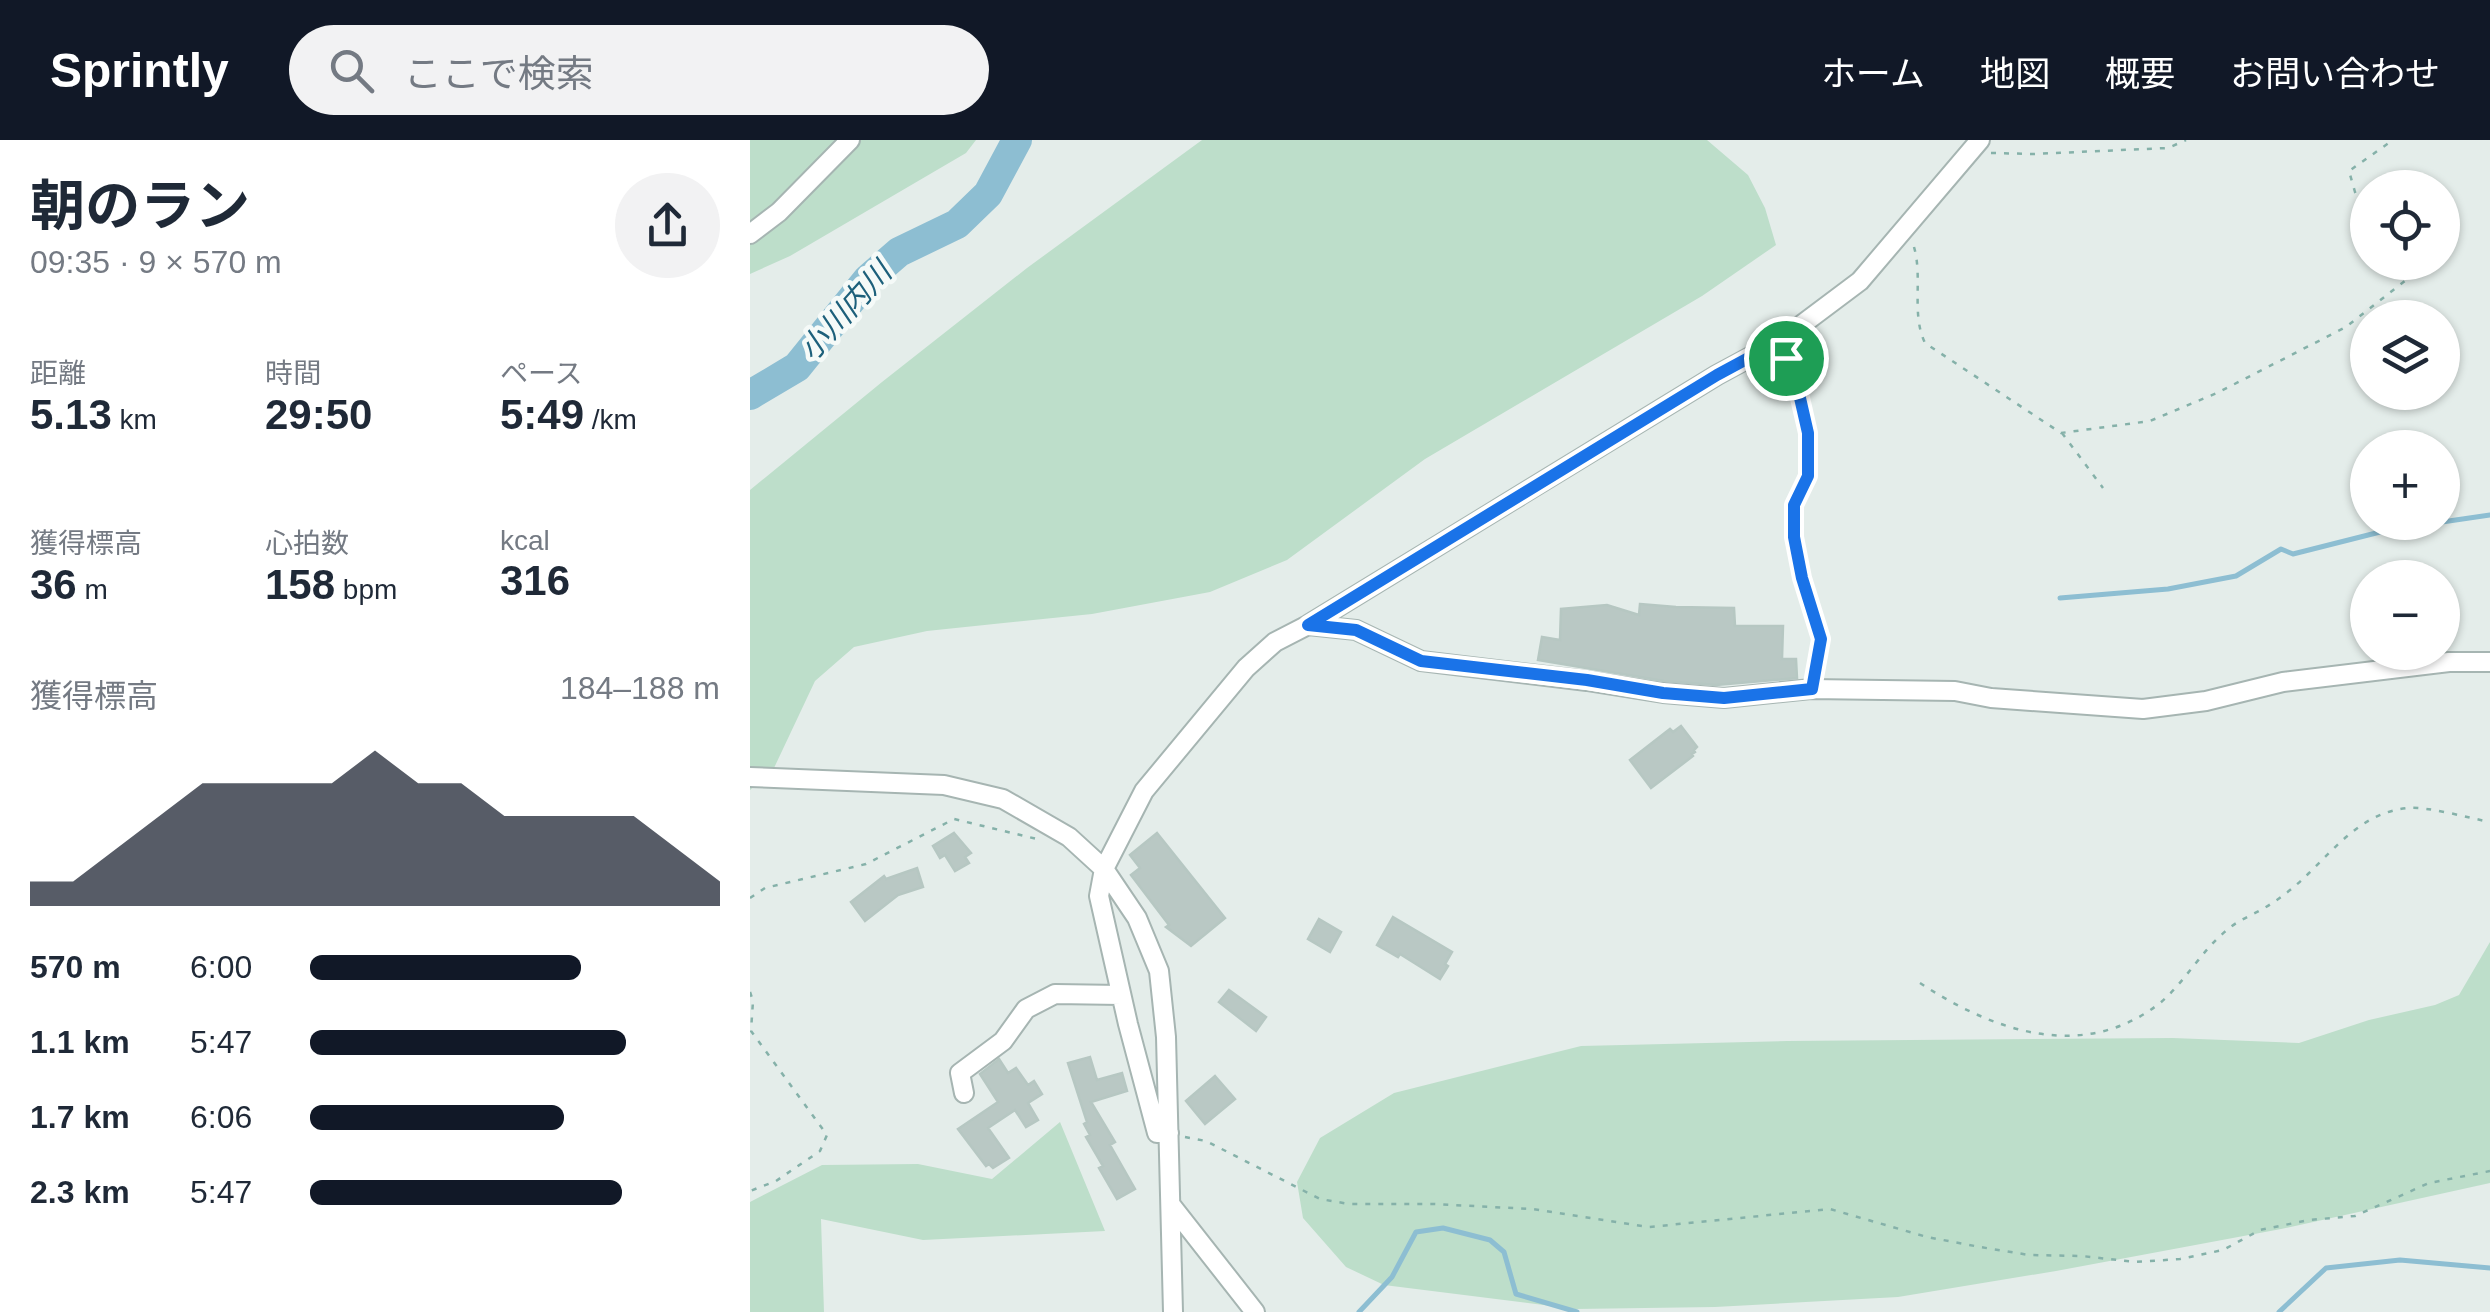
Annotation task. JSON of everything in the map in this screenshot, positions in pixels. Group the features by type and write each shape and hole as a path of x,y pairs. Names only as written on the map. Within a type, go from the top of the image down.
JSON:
{"street":[{"path":"750,234 779,212 850,140"},
{"path":"1170,1133 1156,1133 1099,896 1104,869 1144,791 1246,668 1274,642 1780,341 1860,280 1975,146"},
{"path":"1308,625 1356,630 1421,661 1724,698 1812,689 1954,691 1991,698 2143,709 2206,701 2284,682 2449,662 2490,662"},
{"path":"750,777 944,785 1003,799 1078,845 1104,869 1136,918 1159,971 1170,1133 1173,1312"},
{"path":"964,1093 960,1073 1003,1041 1026,1008 1055,994 1122,995"},
{"path":"1171,1205 1255,1312"}],"path":[{"path":"1975,146 2033,154 2168,148 2186,140"},
{"path":"2350,174 2349,170 2393,140"},
{"path":"1904,231 1913,242 1918,262 1919,330 1925,343 2062,433 2103,488"},
{"path":"2062,433 2150,421 2217,394 2346,327 2407,280"},
{"path":"1780,341 1808,433 1808,476 1794,505 1794,537 1821,639 1812,689"},
{"path":"1920,983 1952,1004 1998,1024 2042,1036 2090,1036 2122,1025 2160,1002 2230,926 2267,906 2305,878 2348,833 2373,817 2410,807 2490,822"},
{"path":"750,898 766,888 866,864 954,820 1040,840 1052,827"},
{"path":"750,992 751,1031 826,1134 820,1151 776,1181 750,1191"},
{"path":"1170,1133 1206,1142 1320,1199 1349,1204 1532,1209 1649,1227 1830,1209 1980,1247 2028,1255 2135,1262 2223,1250 2260,1230 2355,1216 2429,1183 2490,1171"}],"green space":[{"path":"750,140 976,140 966,153 790,256 750,274"},
{"path":"1202,140 1707,140 1748,175 1765,208 1776,245 1702,296 1425,459 1287,560 1210,592 1092,614 927,631 854,647 815,681 774,768 750,790 750,490 1027,268"},
{"path":"2490,942 2490,1183 2281,1229 1898,1297 1715,1307 1575,1309 1384,1285 1346,1267 1303,1218 1297,1182 1320,1138 1394,1093 1581,1046 2173,1038 2299,1043 2459,995"},
{"path":"1060,1122 1105,1231 923,1240 821,1219 824,1312 750,1312 750,1202 822,1165 918,1164 992,1179"}],"building":[{"path":"1640,604 1734,608 1735,626 1783,626 1782,659 1796,659 1797,678 1716,685 1664,681 1538,660 1542,637 1560,640 1561,609 1607,605 1639,615"},
{"path":"1681,726 1697,747 1695,752 1651,788 1630,760 1670,729 1673,732"},
{"path":"954,833 971,853 965,857 969,863 955,871 945,855 940,858 933,846"},
{"path":"1157,833 1225,918 1191,946 1166,927 1169,925 1131,875 1140,868 1130,855"},
{"path":"917,868 923,887 898,895 865,921 851,902 884,876 886,879"},
{"path":"1393,917 1452,952 1440,979 1400,954 1398,957 1377,945"},
{"path":"1319,919 1341,932 1330,952 1308,939"},
{"path":"1229,990 1266,1017 1256,1031 1219,1002"},
{"path":"1090,1057 1097,1080 1122,1073 1127,1091 1091,1102 1115,1142 1110,1145 1135,1189 1117,1199 1086,1137 1090,1135 1084,1124 1087,1122 1068,1063"},
{"path":"999,1059 1008,1073 1016,1068 1028,1085 1034,1081 1042,1094 1028,1103 1038,1120 1026,1127 1015,1110 988,1128 1009,1158 993,1168 986,1166 958,1129 998,1102 980,1074"},
{"path":"1215,1076 1235,1099 1205,1124 1186,1101"}],"waterway":[{"name":"小川内川","path":"750,395 797,367 868,279 899,252 957,224 988,194 1017,140"},
{"path":"2460,519 2490,515"},
{"path":"2060,598 2168,589 2236,576 2281,549 2293,554 2350,540"},
{"path":"1359,1312 1392,1277 1416,1232 1443,1228 1490,1240 1504,1252 1516,1294 1577,1312"},
{"path":"2279,1312 2326,1268 2400,1260 2490,1268"}],"route":[{"path":"1780,341 1786,358 1808,433 1808,476 1794,505 1794,537 1821,639 1812,689 1724,698 1663,693 1421,661 1356,630 1308,625 1717,375 1780,341"}]}
